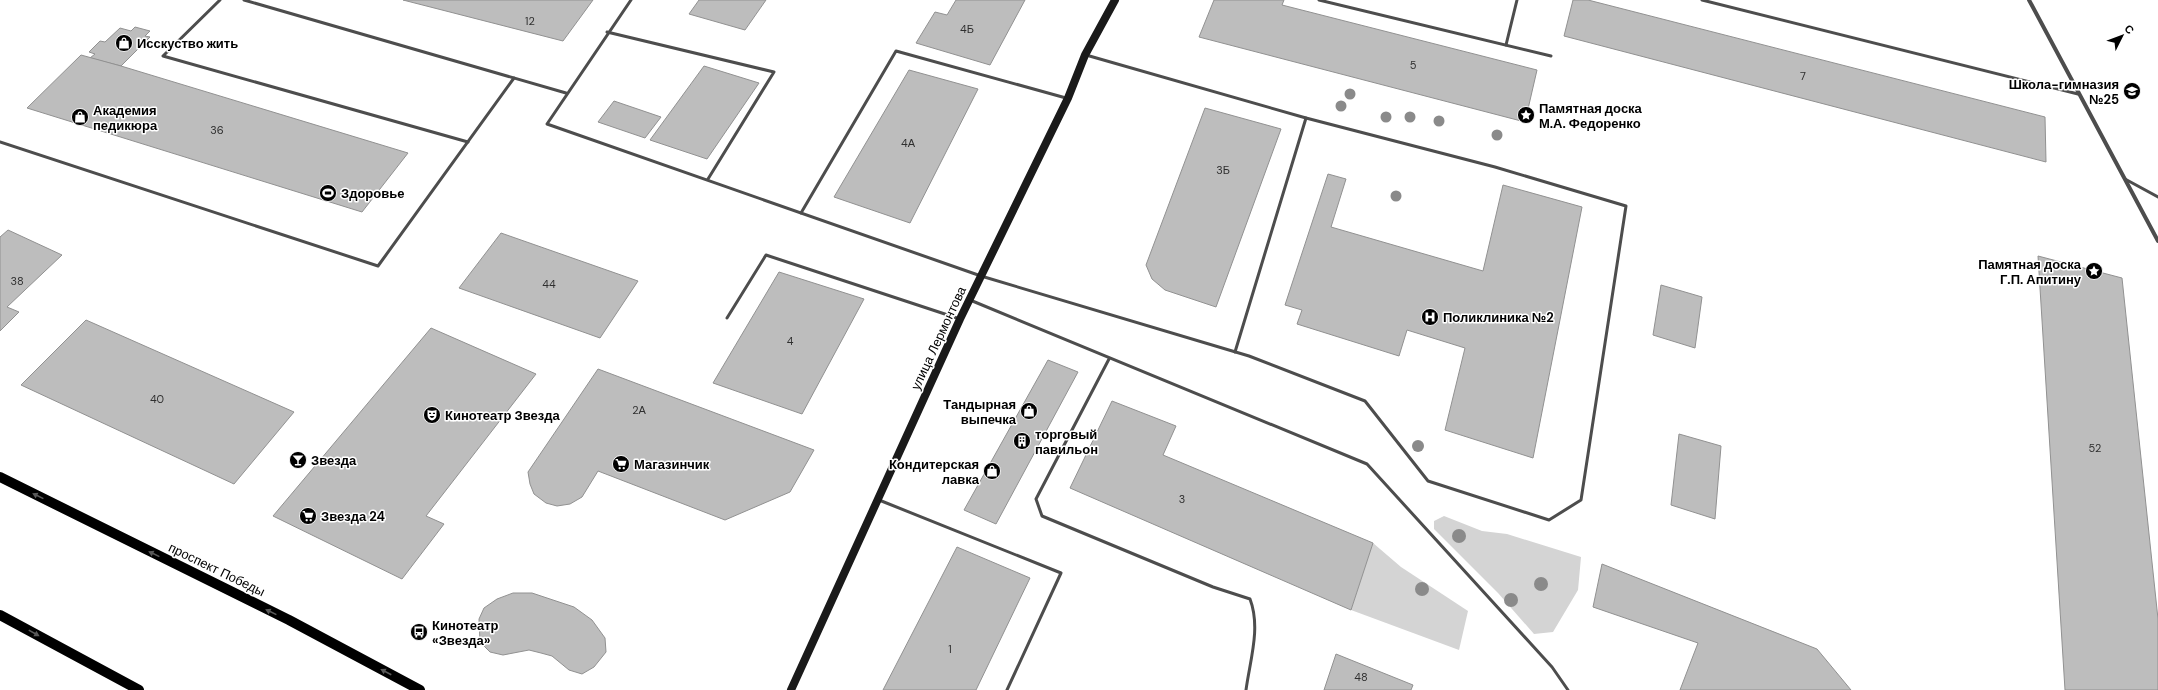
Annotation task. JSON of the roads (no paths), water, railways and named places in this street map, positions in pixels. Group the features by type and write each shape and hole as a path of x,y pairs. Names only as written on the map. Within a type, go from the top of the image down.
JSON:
{"main road":[{"name":"улица Лермонтова","path":"791,690 960,319 1068,98 1085,55 1115,0"},
{"name":"проспект Победы","path":"0,477 289,620 420,690"},
{"path":"0,615 139,690"}],"street":[{"path":"2029,0 2158,241"}],"lane":[{"path":"220,0 163,56 468,142"},
{"path":"244,0 566,93"},
{"path":"631,0 607,32 547,124 708,179 981,276 1235,352 1365,401 1428,481 1549,520 1581,500 1626,206 1495,167 1306,118 1085,55"},
{"path":"1319,0 1551,56"},
{"path":"1506,45 1517,0"},
{"path":"1702,0 2078,94"},
{"path":"607,32 774,72 708,179"},
{"path":"802,213 896,51 1068,98"},
{"path":"0,142 378,266 514,78"},
{"path":"1235,352 1306,118"},
{"path":"2124,178 2158,197"},
{"path":"727,318 766,255 960,319"},
{"path":"970,299 1109,359 1367,464 1552,667 1568,690"},
{"path":"1109,359 1045,478 1036,499 1042,516 1061,526 1192,578 1250,599 1255,608 1255,624 1246,690"},
{"path":"878,499 1062,573 1007,690"}],"place":[{"name":"Исскуство жить","path":"124,43"},
{"name":"Школа-гимназия №25","path":"2132,91"},
{"name":"Памятная доска М.А. Федоренко","path":"1526,115"},
{"name":"Академия педикюра","path":"80,117"},
{"name":"Здоровье","path":"328,193"},
{"name":"Памятная доска Г.П. Апитину","path":"2094,271"},
{"name":"Поликлиника №2","path":"1430,317"},
{"name":"Тандырная выпечка","path":"1029,411"},
{"name":"Кинотеатр Звезда","path":"432,415"},
{"name":"торговый павильон","path":"1022,441"},
{"name":"Звезда","path":"298,460"},
{"name":"Магазинчик","path":"621,464"},
{"name":"Кондитерская лавка","path":"992,471"},
{"name":"Звезда 24","path":"308,516"},
{"name":"Кинотеатр «Звезда»","path":"419,632"}]}
